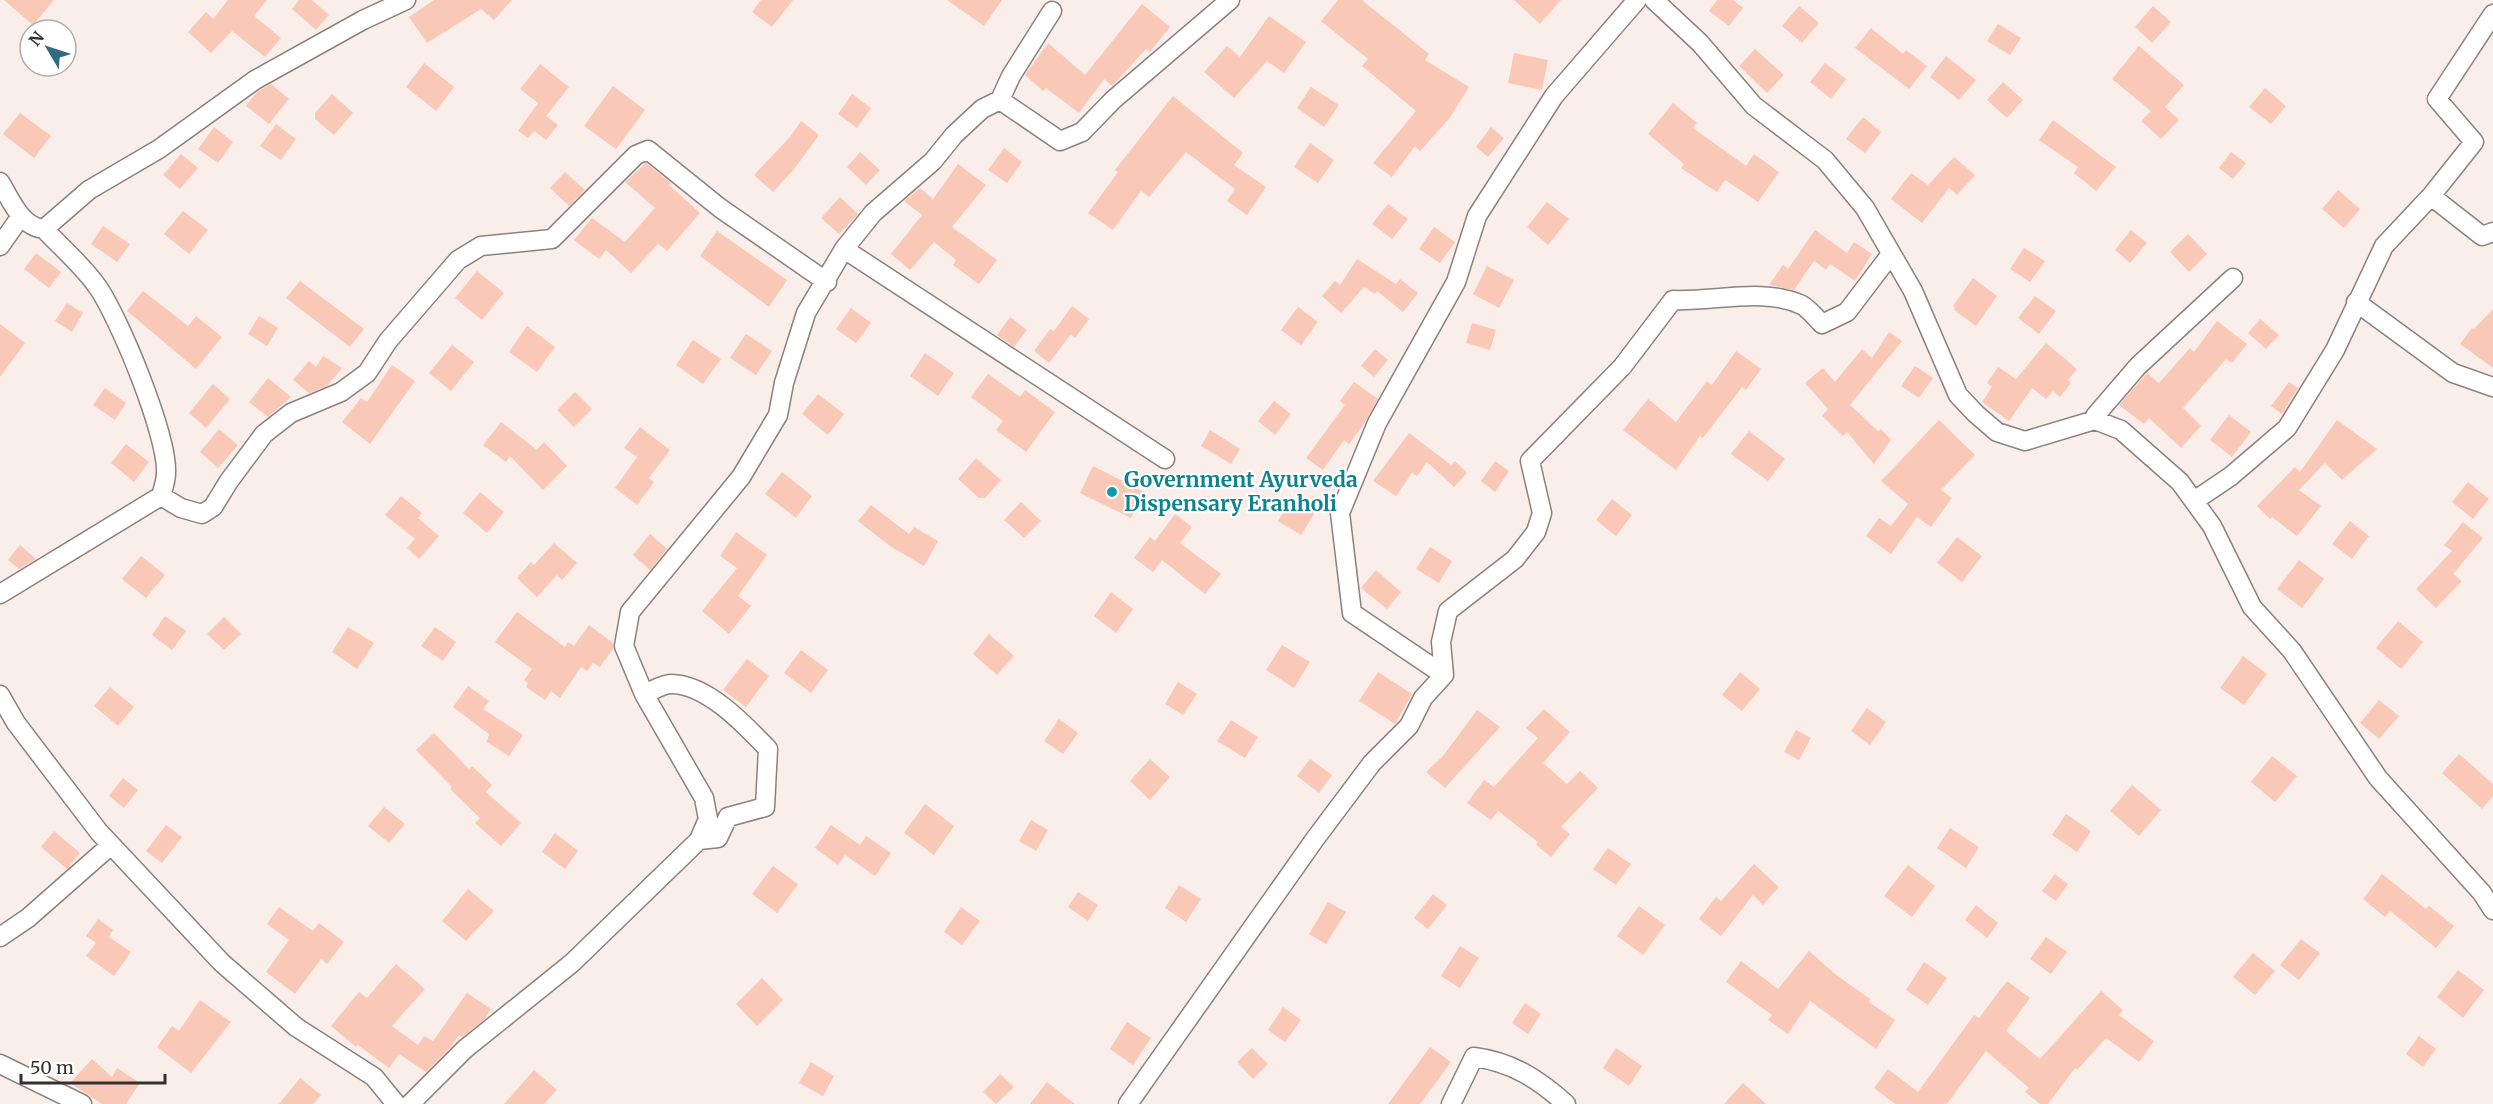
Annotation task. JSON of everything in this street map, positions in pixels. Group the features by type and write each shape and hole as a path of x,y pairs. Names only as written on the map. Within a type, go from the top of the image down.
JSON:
{"street":[{"path":"44,229 89,190 159,149 255,80 363,20 406,0"},
{"path":"1000,100 1060,141 1082,132 1113,100 1230,0"},
{"path":"1444,675 1352,613 1340,513 1377,423 1456,282 1477,216 1554,96 1637,0"},
{"path":"1654,0 1700,43 1754,106 1825,160 1865,208 1913,291 1958,395 1983,420 1997,432 2025,441 2095,420 2121,430 2180,482 2212,526 2252,607 2292,651 2378,778 2482,893 2493,910"},
{"path":"410,1104 465,1049 572,963 699,840 708,819 704,798 644,694 624,646 630,612 741,477 778,415 784,383 806,313 827,282 844,249 873,213 933,161 954,135 982,109 1000,100 1011,76 1052,11"},
{"path":"2194,501 2231,476 2287,428 2335,350 2384,246 2431,196 2474,142 2437,99 2493,14"},
{"path":"161,496 181,508 202,514 213,507 264,434 291,414 341,392 367,373 388,341 458,260 481,246 552,239 636,155 648,150 720,208 827,282"},
{"path":"0,182 21,216 33,228 44,229 97,286 132,357 161,439 166,473 161,496 0,594"},
{"path":"2431,196 2482,236 2493,231"},
{"path":"0,246 21,216"},
{"path":"844,249 1165,459"},
{"path":"1128,1104 1315,839 1372,763 1408,726 1423,698 1444,675 1441,642 1449,611 1515,559 1536,532 1542,513 1530,461 1622,367 1673,300 1703,302 1735,297 1784,299 1804,306 1822,324 1847,312 1892,254"},
{"path":"2095,420 2095,416 2138,366 2233,278"},
{"path":"2356,302 2453,373 2493,387"},
{"path":"644,694 671,684 704,694 735,715 768,749 765,807 728,817 718,838 699,840"},
{"path":"0,695 16,723 111,845 222,963 296,1027 374,1077 396,1104"},
{"path":"0,938 28,918 111,845"},
{"path":"1451,1104 1474,1057 1500,1060 1543,1084 1566,1104"},
{"path":"0,1064 82,1104"}],"building":[{"path":"4,0 54,0 39,18 25,18"},
{"path":"228,0 267,0 254,16 281,38 265,57 232,31 211,53 188,32 206,12 213,19"},
{"path":"299,0 312,0 329,15 316,30 292,9"},
{"path":"434,0 512,0 494,20 481,9 427,43 409,17"},
{"path":"761,0 793,0 772,27 752,12"},
{"path":"947,0 1002,0 984,26"},
{"path":"1338,0 1362,0 1429,54 1425,60 1469,87 1449,119 1420,151 1415,146 1392,177 1373,163 1416,111 1362,66 1368,59 1321,21"},
{"path":"1514,0 1561,0 1540,24"},
{"path":"1717,0 1733,0 1743,8 1729,26 1709,11"},
{"path":"1142,4 1170,27 1150,52 1146,49 1112,86 1104,79 1079,113 1046,88 1043,91 1025,75 1048,43 1085,75"},
{"path":"1799,6 1819,23 1802,43 1782,26"},
{"path":"2153,6 2171,22 2152,43 2135,27"},
{"path":"1269,16 1306,42 1284,73 1267,61 1234,98 1204,72 1227,46 1240,57"},
{"path":"1998,24 2021,38 2010,55 1987,41"},
{"path":"1871,28 1903,54 1906,50 1927,66 1909,89 1855,48"},
{"path":"2139,46 2184,85 2165,107 2179,120 2161,139 2141,121 2151,111 2112,79"},
{"path":"1755,49 1784,75 1767,93 1739,66"},
{"path":"1514,53 1548,60 1542,90 1508,83"},
{"path":"1946,56 1976,80 1959,100 1930,77"},
{"path":"424,63 454,87 436,111 406,87"},
{"path":"1825,63 1846,79 1831,99 1810,82"},
{"path":"540,64 569,87 546,116 558,125 546,140 534,131 528,138 518,131 538,103 520,89"},
{"path":"2003,82 2023,100 2007,118 1987,100"},
{"path":"271,84 289,99 269,124 246,106 257,92"},
{"path":"613,86 645,110 616,149 584,126"},
{"path":"1311,87 1339,105 1324,127 1297,108"},
{"path":"2265,88 2286,106 2271,124 2249,107"},
{"path":"332,94 353,113 334,135 315,119 315,113"},
{"path":"852,94 871,108 857,128 838,114"},
{"path":"1173,96 1243,153 1234,165 1266,187 1247,215 1227,201 1235,189 1186,152 1149,197 1141,191 1113,230 1088,213 1118,172 1115,170"},
{"path":"1673,103 1697,123 1693,128 1746,166 1754,154 1779,172 1758,202 1725,180 1717,192 1681,168 1684,164 1648,134"},
{"path":"20,113 51,136 34,158 3,134"},
{"path":"1863,117 1881,132 1865,153 1846,139"},
{"path":"2053,120 2116,167 2096,191 2074,173 2078,167 2039,140"},
{"path":"801,121 819,135 795,168 773,192 754,175 790,137"},
{"path":"276,124 296,139 281,160 260,146"},
{"path":"214,127 233,142 218,163 198,149"},
{"path":"1491,127 1504,138 1488,157 1476,147"},
{"path":"1310,143 1334,160 1318,183 1294,167"},
{"path":"1004,148 1022,162 1007,183 988,170"},
{"path":"860,152 880,170 866,185 847,167"},
{"path":"2231,152 2246,163 2233,179 2219,168"},
{"path":"181,154 198,168 180,189 163,175"},
{"path":"1954,157 1975,175 1957,195 1949,188 1922,223 1891,199 1911,173 1928,185"},
{"path":"646,163 671,183 669,185 700,213 667,251 658,244 631,273 606,250 599,259 574,240 592,218 625,242 655,208 625,182"},
{"path":"958,164 986,185 952,227 997,260 979,284 953,265 956,260 934,242 910,270 891,254 922,215 904,201 920,188 933,199"},
{"path":"565,172 585,190 569,206 550,188"},
{"path":"2338,190 2360,209 2344,228 2322,209"},
{"path":"840,197 858,214 839,234 821,218"},
{"path":"1547,202 1569,219 1548,245 1527,227"},
{"path":"1388,204 1408,219 1392,239 1372,224"},
{"path":"183,211 208,230 189,254 164,234"},
{"path":"103,226 130,244 117,262 91,244"},
{"path":"1434,227 1455,242 1440,263 1419,249"},
{"path":"1815,230 1847,253 1854,242 1872,254 1855,281 1830,264 1826,270 1814,261 1794,290 1769,285 1783,265 1788,269"},
{"path":"2131,230 2147,243 2130,263 2115,250"},
{"path":"717,231 787,280 769,307 700,256"},
{"path":"2188,234 2207,254 2189,272 2170,252"},
{"path":"2024,248 2045,261 2030,282 2010,269"},
{"path":"36,253 61,272 49,288 24,269"},
{"path":"1357,259 1396,284 1400,279 1418,293 1403,312 1377,291 1375,294 1364,287 1341,313 1322,296 1335,281 1340,285"},
{"path":"1487,266 1514,280 1499,308 1473,294"},
{"path":"477,271 504,293 482,320 455,298"},
{"path":"1973,278 1997,296 1976,326 1954,310 1953,306"},
{"path":"300,281 364,329 350,347 286,298"},
{"path":"143,291 188,326 196,316 222,337 196,369 127,311"},
{"path":"2035,296 2056,311 2039,334 2018,318"},
{"path":"67,303 83,313 72,332 55,321"},
{"path":"1072,306 1089,319 1075,338 1071,334 1049,363 1034,351 1050,329 1054,331"},
{"path":"1298,307 1318,322 1301,345 1281,330"},
{"path":"851,308 871,323 856,343 836,329"},
{"path":"2493,309 2493,368 2460,344 2472,328 2474,329"},
{"path":"259,316 278,328 267,346 248,334"},
{"path":"1010,317 1027,330 1014,347 997,335"},
{"path":"2260,319 2279,335 2266,349 2248,333"},
{"path":"2217,321 2247,344 2232,363 2226,359 2183,408 2201,426 2181,448 2149,418 2144,424 2119,405 2147,373 2159,383 2190,348 2194,352"},
{"path":"1472,323 1496,330 1490,350 1466,343"},
{"path":"0,324 25,343 0,377"},
{"path":"527,326 555,347 537,372 509,352"},
{"path":"1889,332 1902,341 1850,405 1878,431 1881,429 1891,440 1874,464 1847,432 1843,436 1822,416 1828,409 1805,383 1823,368 1835,382 1862,349 1872,358"},
{"path":"746,334 772,351 756,375 730,358"},
{"path":"693,340 721,359 703,384 676,365"},
{"path":"2046,343 2077,369 2068,380 2071,383 2060,397 2053,391 2046,399 2032,388 2009,421 1982,402 1992,387 1987,383 1998,367 2016,379"},
{"path":"452,345 474,362 451,391 429,373"},
{"path":"1375,349 1388,360 1374,377 1361,366"},
{"path":"1736,351 1761,369 1746,390 1742,387 1703,438 1700,436 1676,470 1623,430 1648,399 1676,422 1707,381 1712,385"},
{"path":"925,353 954,373 938,396 910,376"},
{"path":"323,356 342,368 327,386 309,393 293,380 309,361 316,367"},
{"path":"392,365 415,381 370,444 342,422 361,398 367,402"},
{"path":"1915,366 1933,378 1919,398 1901,386"},
{"path":"988,374 1020,397 1025,390 1055,412 1026,452 996,430 1003,421 971,397"},
{"path":"268,378 291,397 268,417 249,402"},
{"path":"1354,382 1378,399 1349,444 1344,440 1323,470 1306,458 1345,405 1340,401"},
{"path":"2289,382 2298,388 2282,414 2271,406"},
{"path":"213,384 230,399 206,428 189,413"},
{"path":"105,388 126,403 115,420 93,405"},
{"path":"575,392 592,409 574,427 557,410"},
{"path":"818,394 844,414 828,435 802,414"},
{"path":"1274,401 1291,414 1275,435 1258,421"},
{"path":"2229,415 2251,432 2232,457 2210,440"},
{"path":"1939,420 1975,455 1941,490 1952,498 1931,527 1917,517 1891,554 1866,536 1879,518 1891,526 1908,504 1881,481"},
{"path":"2337,420 2377,449 2342,480 2325,463 2299,490 2321,506 2297,536 2272,517 2270,519 2257,506 2295,467 2300,472"},
{"path":"501,422 537,450 544,442 567,466 543,490 510,456 506,462 483,445"},
{"path":"640,427 670,450 649,478 654,482 637,505 615,488 637,457 624,448"},
{"path":"219,429 238,445 218,468 200,452"},
{"path":"1210,430 1240,449 1231,464 1201,446"},
{"path":"1749,431 1785,459 1768,481 1731,454"},
{"path":"1409,433 1451,465 1455,461 1467,473 1454,487 1427,462 1417,476 1412,473 1396,496 1373,481"},
{"path":"126,444 149,462 134,482 111,463"},
{"path":"976,458 1001,480 985,498 979,498 958,479"},
{"path":"1495,461 1509,471 1495,492 1481,481"},
{"name":"Government Ayurveda Dispensary Eranholi","path":"1093,466 1144,492 1131,518 1080,493"},
{"path":"782,472 812,496 796,518 765,494"},
{"path":"2468,482 2489,499 2473,519 2452,502"},
{"path":"480,492 504,512 487,533 463,513"},
{"path":"401,496 422,513 418,518 439,536 419,559 407,548 415,539 385,515"},
{"path":"1293,497 1316,511 1301,535 1278,521"},
{"path":"1612,499 1632,515 1616,536 1596,520"},
{"path":"1021,502 1041,521 1024,538 1004,520"},
{"path":"871,505 909,534 914,527 938,541 924,566 890,546 858,521"},
{"path":"1175,514 1192,527 1180,543 1221,574 1205,594 1162,560 1153,572 1134,558 1150,537 1155,541"},
{"path":"2350,521 2369,536 2352,559 2332,544"},
{"path":"2463,522 2483,538 2453,574 2462,581 2436,608 2416,589 2452,551 2444,545"},
{"path":"736,532 767,555 738,596 751,606 729,634 702,611 737,568 720,556"},
{"path":"650,534 667,549 650,570 633,555"},
{"path":"1957,537 1982,556 1962,582 1937,563"},
{"path":"554,543 577,563 562,580 557,575 537,597 517,578 531,562 534,565"},
{"path":"20,545 36,559 19,569 8,560"},
{"path":"1430,547 1452,561 1439,583 1416,569"},
{"path":"141,556 165,575 146,598 122,579"},
{"path":"2299,560 2324,579 2302,608 2277,589"},
{"path":"1376,570 1401,592 1387,609 1361,588"},
{"path":"1111,592 1133,609 1116,633 1094,616"},
{"path":"517,612 565,647 568,642 574,646 589,625 613,643 613,649 600,667 593,663 587,671 581,667 560,698 551,691 545,700 526,687 528,683 524,680 532,669 495,642"},
{"path":"165,616 186,631 172,650 152,635"},
{"path":"224,617 241,634 224,650 207,634"},
{"path":"2398,621 2423,642 2401,669 2376,648"},
{"path":"348,627 374,643 357,669 332,652"},
{"path":"435,627 456,642 443,661 421,646"},
{"path":"989,634 1014,656 997,675 973,654"},
{"path":"1282,645 1310,662 1294,688 1266,670"},
{"path":"801,650 828,670 811,693 784,673"},
{"path":"2243,656 2267,674 2244,705 2220,688"},
{"path":"747,659 769,676 746,707 723,690"},
{"path":"1378,672 1412,694 1395,724 1359,701"},
{"path":"1740,672 1760,689 1742,711 1722,695"},
{"path":"1178,682 1197,694 1183,715 1165,704"},
{"path":"468,686 489,701 483,709 523,735 509,756 487,742 489,734 453,707"},
{"path":"110,687 134,707 118,726 94,706"},
{"path":"2379,700 2399,716 2379,739 2360,723"},
{"path":"1867,708 1886,722 1870,745 1851,731"},
{"path":"1544,709 1570,732 1543,763 1567,784 1580,771 1598,788 1561,827 1570,834 1551,857 1536,845 1538,842 1498,811 1491,820 1467,803 1484,780 1494,787 1538,738 1526,728"},
{"path":"1477,710 1500,727 1445,788 1426,772 1443,756"},
{"path":"1059,719 1078,733 1063,754 1044,741"},
{"path":"1231,720 1258,737 1245,758 1217,741"},
{"path":"1796,730 1811,738 1799,760 1784,752"},
{"path":"434,733 469,769 472,766 492,785 486,792 521,823 501,846 475,823 480,818 450,789 452,787 416,750"},
{"path":"2459,754 2493,784 2493,796 2482,809 2442,773"},
{"path":"2272,756 2297,776 2275,802 2251,782"},
{"path":"1150,759 1170,777 1150,800 1130,781"},
{"path":"1310,759 1332,775 1319,793 1297,776"},
{"path":"123,778 138,790 124,808 109,796"},
{"path":"2132,785 2161,810 2139,836 2110,811"},
{"path":"925,804 954,826 934,855 904,833"},
{"path":"384,807 405,824 389,843 368,826"},
{"path":"2066,814 2091,831 2077,852 2052,835"},
{"path":"1031,820 1048,830 1036,851 1019,841"},
{"path":"166,825 182,837 162,863 146,851"},
{"path":"831,825 860,845 866,836 891,853 875,876 845,855 838,865 815,848"},
{"path":"1950,828 1979,847 1966,868 1937,848"},
{"path":"54,831 80,853 67,869 41,847"},
{"path":"555,833 578,851 565,869 542,852"},
{"path":"1608,848 1631,864 1616,885 1593,869"},
{"path":"1754,864 1779,887 1763,905 1753,895 1721,936 1699,919 1716,897 1721,901"},
{"path":"1908,865 1935,886 1912,917 1884,896"},
{"path":"773,866 798,884 777,913 752,894"},
{"path":"2055,874 2068,884 2056,901 2042,891"},
{"path":"2382,874 2426,909 2429,906 2454,926 2436,948 2390,911 2385,917 2363,899"},
{"path":"1179,885 1201,899 1186,922 1165,908"},
{"path":"468,889 494,911 466,941 442,921"},
{"path":"1078,892 1098,905 1088,921 1068,907"},
{"path":"1433,894 1447,905 1428,929 1414,918"},
{"path":"1328,902 1346,912 1326,944 1309,934"},
{"path":"1976,905 1998,923 1987,938 1965,920"},
{"path":"1639,906 1665,925 1643,955 1617,936"},
{"path":"279,907 313,931 319,923 344,942 327,964 321,959 295,994 266,972 289,940 267,924"},
{"path":"961,907 980,921 962,945 944,932"},
{"path":"98,919 113,930 109,937 131,952 114,976 86,956 96,943 86,936"},
{"path":"2046,937 2067,952 2051,974 2030,959"},
{"path":"2301,939 2320,953 2299,980 2280,965"},
{"path":"1460,946 1479,958 1460,988 1441,976"},
{"path":"1809,951 1835,974 1870,999 1869,1002 1895,1020 1876,1049 1810,1001 1788,1034 1768,1020 1772,1015 1726,982 1741,961 1778,989"},
{"path":"2253,953 2275,971 2255,995 2233,977"},
{"path":"1924,962 1947,978 1928,1005 1906,990"},
{"path":"396,964 425,989 392,1026 418,1045 424,1036 433,1041 467,993 491,1009 485,1019 462,1037 459,1035 450,1048 426,1072 399,1054 389,1068 358,1045 356,1047 331,1026 359,992 367,998"},
{"path":"2458,970 2484,990 2463,1018 2437,997"},
{"path":"762,978 783,1000 757,1026 736,1004"},
{"path":"2007,981 2030,998 2006,1031 2040,1059 2101,991 2123,1010 2119,1015 2154,1041 2139,1062 2106,1038 2077,1070 2075,1068 2048,1104 2040,1104 2025,1092 2029,1088 1986,1051 1947,1104 1895,1104 1874,1088 1888,1069 1918,1092 1974,1015 1979,1018"},
{"path":"200,1000 231,1022 191,1073 157,1047 172,1026 179,1031"},
{"path":"1525,1003 1541,1014 1528,1034 1512,1023"},
{"path":"1283,1007 1301,1020 1285,1042 1268,1030"},
{"path":"1127,1022 1151,1038 1133,1065 1110,1049"},
{"path":"2419,1036 2436,1049 2423,1067 2406,1054"},
{"path":"1430,1047 1451,1062 1420,1104 1388,1104"},
{"path":"1252,1048 1268,1064 1253,1079 1237,1062"},
{"path":"1616,1048 1642,1066 1629,1086 1603,1068"},
{"path":"92,1059 112,1077 117,1068 140,1083 126,1104 102,1104 70,1083"},
{"path":"811,1062 834,1076 823,1096 799,1083"},
{"path":"534,1070 557,1090 544,1104 504,1104"},
{"path":"1000,1074 1014,1087 996,1104 983,1092"},
{"path":"300,1078 321,1095 313,1104 279,1104"},
{"path":"1047,1082 1075,1104 1030,1104"},
{"path":"1743,1083 1766,1104 1724,1104"}],"place":[{"name":"Government Ayurveda Dispensary Eranholi","path":"1112,492"}]}
